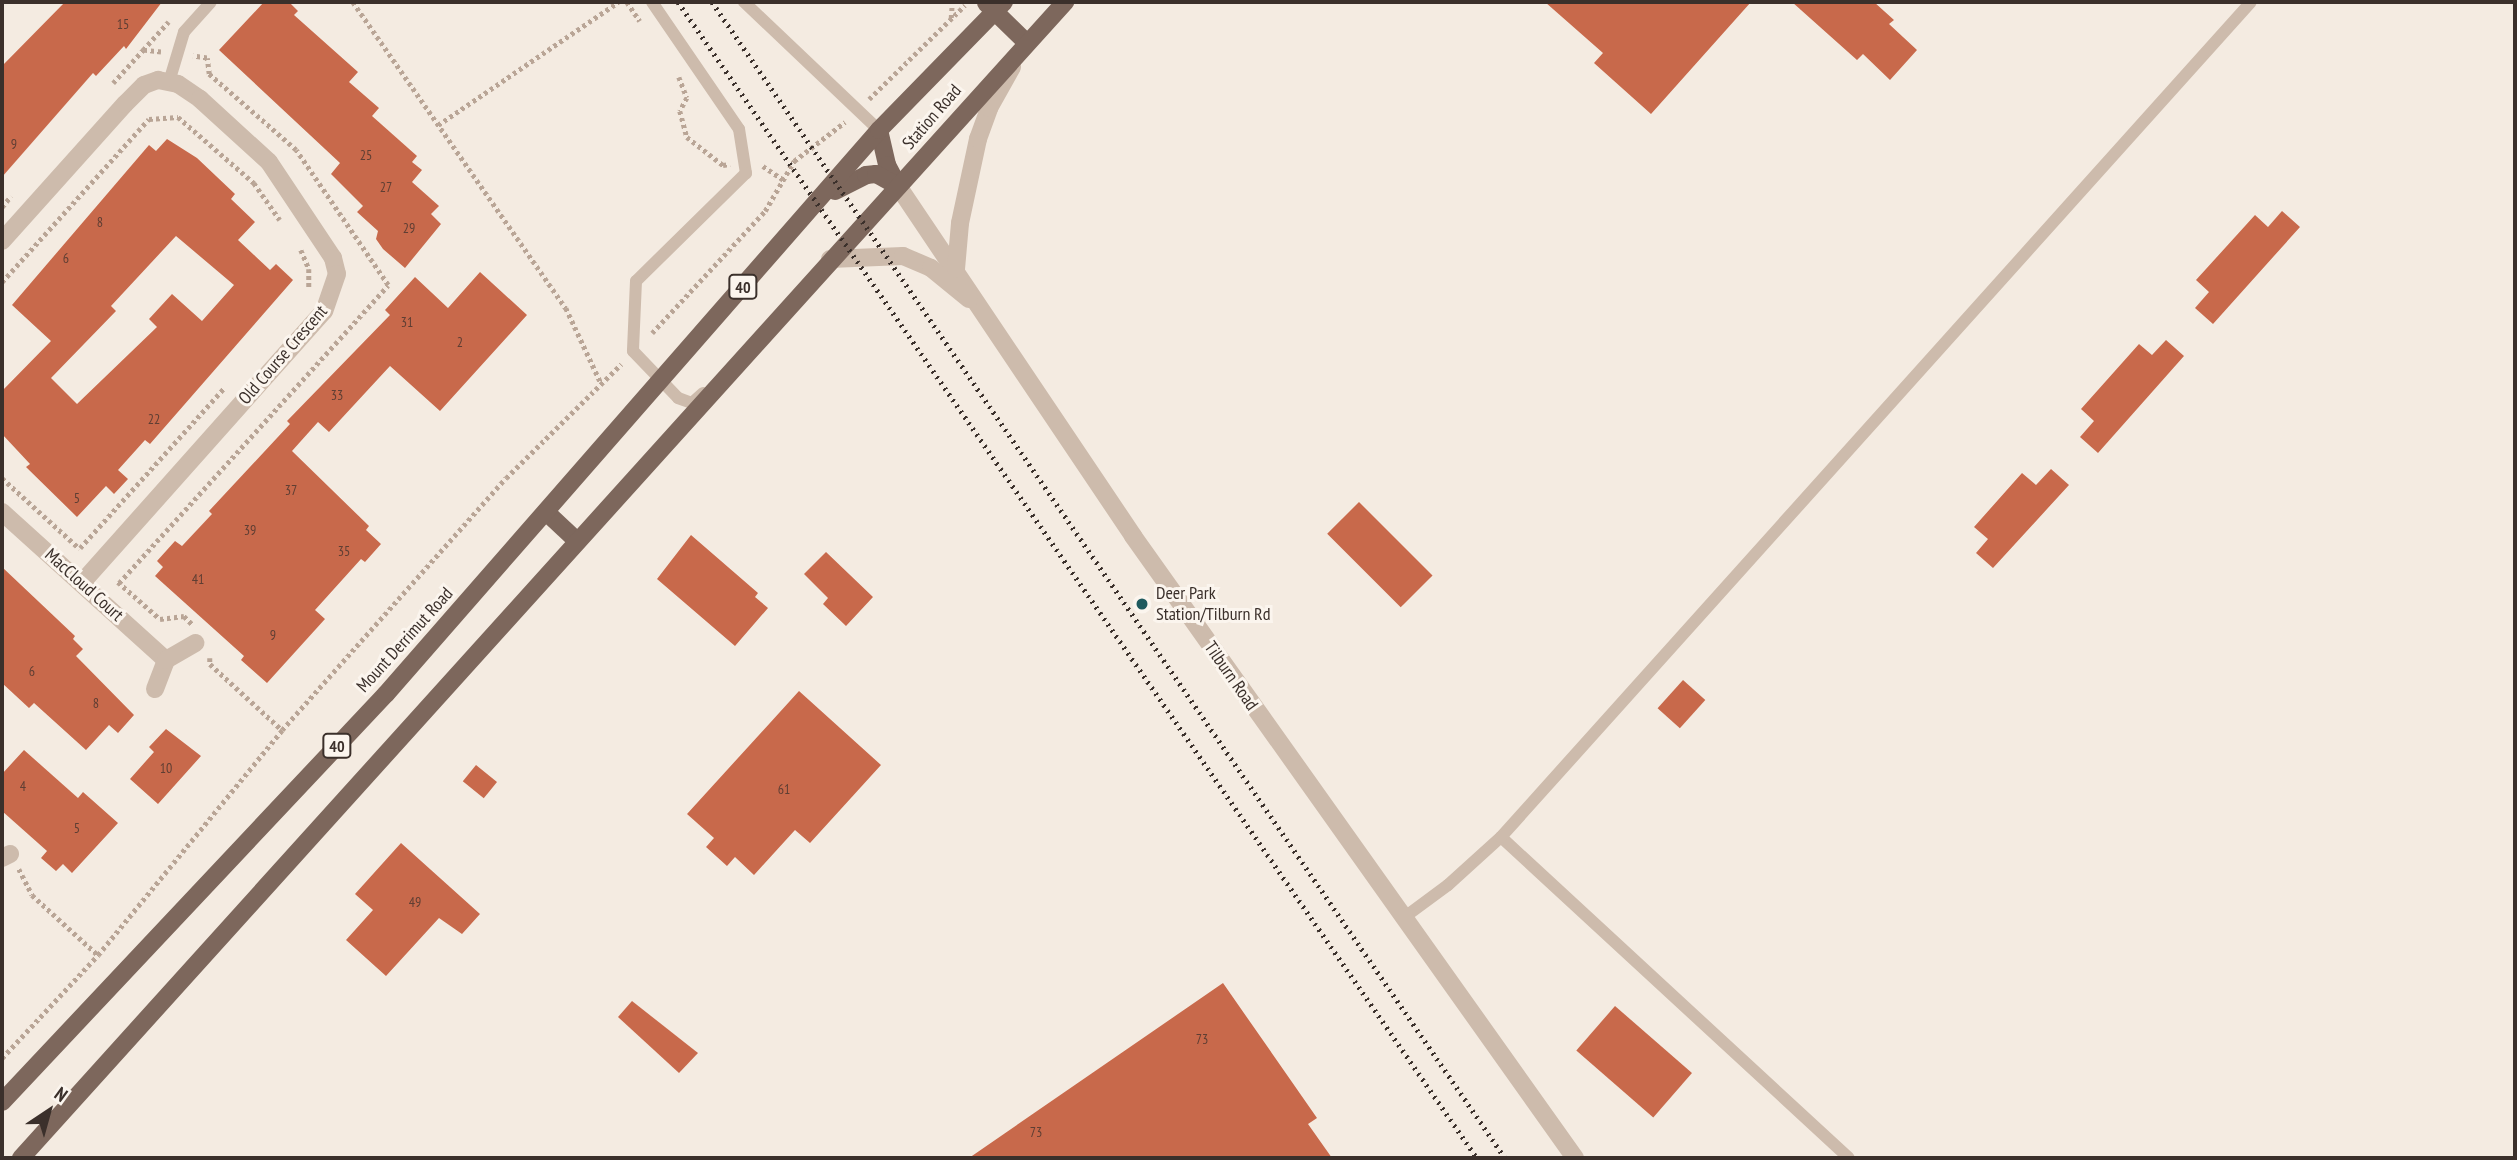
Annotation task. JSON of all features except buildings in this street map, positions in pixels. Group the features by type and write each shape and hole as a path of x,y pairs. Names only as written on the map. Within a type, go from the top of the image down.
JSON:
{"main road":[{"name":"Station Road","path":"830,259 1065,2"},
{"name":"Station Road","path":"826,195 879,130 994,5"},
{"path":"994,5 1026,42"},
{"path":"879,130 887,165 898,186"},
{"path":"826,195 866,175 876,174 898,186"},
{"name":"Mount Derrimut Road","path":"2,1102 386,694 660,379 826,195"},
{"name":"40","path":"21,1158 830,259"},
{"path":"546,512 576,540"}],"street":[{"path":"956,269 960,223 978,139 989,108 1026,42"},
{"path":"2,242 144,85 158,80 169,82"},
{"name":"Old Course Crescent","path":"82,583 324,311 337,274 333,258 269,162 200,99 169,82"},
{"name":"Tilburn Road","path":"898,186 1133,536 1402,919 1575,1158"},
{"path":"830,259 903,256 931,268 982,311"},
{"name":"MacCloud Court","path":"2,512 166,660"},
{"path":"155,689 166,660 196,643"}],"lane":[{"path":"169,82 184,32 211,2"},
{"path":"652,2 739,130 746,173 636,281 634,351 678,398 692,403 737,362"},
{"path":"744,2 879,130"},
{"path":"1402,919 1448,885 1500,837 2251,2"},
{"path":"1500,837 1849,1158"},
{"path":"38,1139 38,1158"}],"path":[{"path":"353,2 566,309 601,383"},
{"path":"438,125 618,2"},
{"path":"627,2 642,24"},
{"path":"951,19 952,2"},
{"path":"2,1058 98,955 282,730 506,478 634,351 765,211 794,161 829,138 968,2"},
{"path":"119,583 388,285 296,150 209,74 206,58 143,50 178,11"},
{"path":"673,69 687,98 680,111 687,137 723,165 744,163 763,166 784,180"},
{"path":"2,282 149,119 178,117 254,183 285,227"},
{"path":"293,238 309,269 306,293"},
{"path":"80,548 230,382"},
{"path":"211,664 282,730"},
{"path":"10,859 32,895 98,955"}],"railway":[{"path":"678,2 1477,1158"},
{"path":"712,2 1505,1158"}],"place":[{"name":"Deer Park Station/Tilburn Rd","path":"1142,604"}]}
